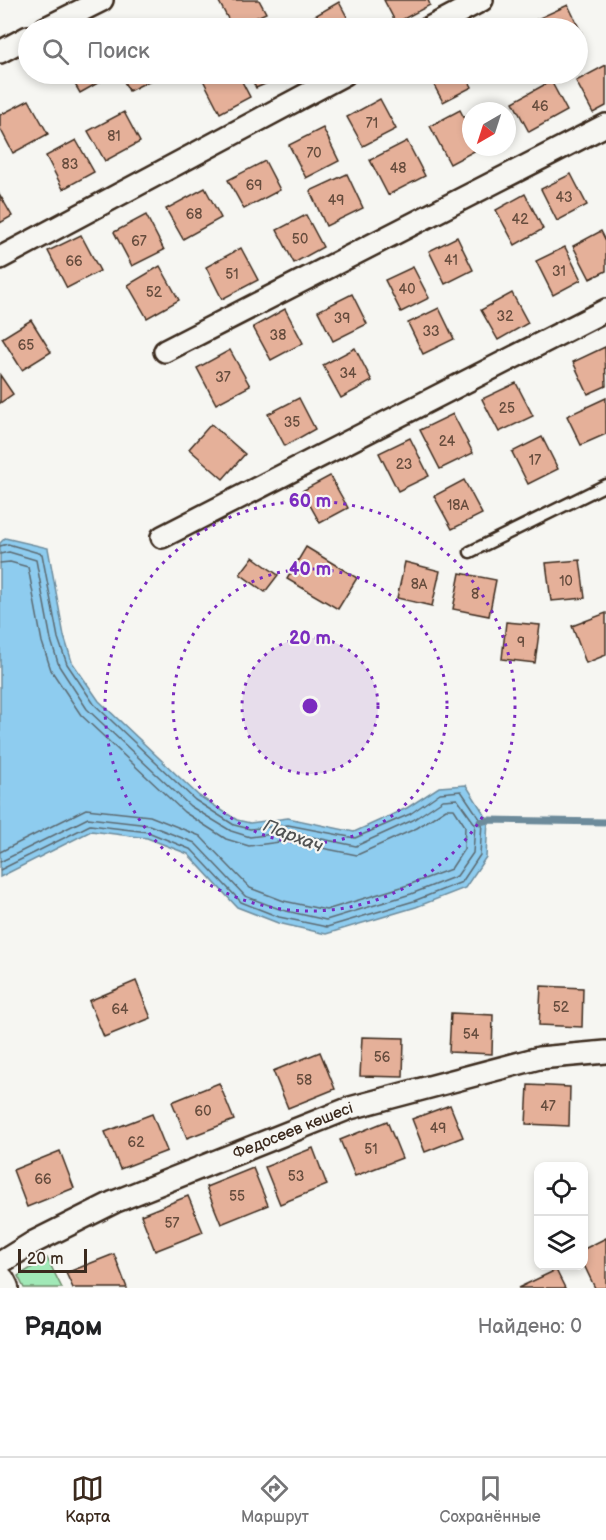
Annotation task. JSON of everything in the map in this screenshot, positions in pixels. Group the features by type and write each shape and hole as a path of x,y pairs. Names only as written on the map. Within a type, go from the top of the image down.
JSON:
{"street":[{"path":"66,18 102,0"},
{"path":"448,18 482,0"},
{"path":"0,52 18,42"},
{"path":"0,258 326,84"},
{"path":"165,351 606,126"},
{"path":"162,537 606,310"},
{"name":"Федосеев көшесі","path":"0,1263 34,1242 114,1202 350,1108 539,1058 606,1052"},
{"path":"0,1282 3,1288"}],"lane":[{"path":"470,552 606,485"}],"green space":[{"path":"47,1258 62,1288 24,1288 18,1276"}],"water":[{"path":"5,538 48,548 64,636 72,662 99,701 199,796 237,820 250,823 288,818 354,832 407,808 439,787 466,785 488,820 486,857 465,888 416,907 326,934 278,923 237,907 188,854 147,838 91,831 0,877 0,543"}],"building":[{"path":"218,0 259,0 266,13 255,18 228,18"},
{"path":"384,0 428,0 430,5 405,18 393,18"},
{"path":"339,2 348,18 311,18"},
{"path":"568,5 574,18 539,18"},
{"path":"606,65 606,106 593,113 578,84 588,84 588,75"},
{"path":"75,84 96,84 80,93"},
{"path":"125,84 143,84 129,91"},
{"path":"205,84 243,84 250,97 220,113"},
{"path":"433,84 470,84 472,87 443,102"},
{"path":"546,84 553,84 567,111 529,132 516,108 516,102 513,102"},
{"path":"380,99 396,129 363,146 347,117"},
{"path":"29,100 48,134 13,153 0,128 0,115"},
{"path":"460,110 462,114 462,156 465,156 450,164 430,126"},
{"path":"124,112 140,142 105,161 88,131"},
{"path":"323,128 339,161 306,178 289,145"},
{"path":"76,140 94,172 63,189 46,156"},
{"path":"407,141 425,176 388,195 370,160"},
{"path":"265,161 280,190 244,209 228,180"},
{"path":"347,174 363,208 326,226 310,191"},
{"path":"571,174 587,205 557,221 541,189"},
{"path":"205,188 221,218 183,239 166,209"},
{"path":"525,194 543,229 515,245 496,210"},
{"path":"0,195 12,216 0,223"},
{"path":"146,215 164,250 132,266 114,232"},
{"path":"306,215 323,247 294,263 277,230"},
{"path":"601,231 606,241 606,271 590,279 573,246"},
{"path":"81,235 100,271 67,288 48,251"},
{"path":"457,237 473,270 445,284 429,251"},
{"path":"565,247 581,280 553,295 536,261"},
{"path":"241,248 258,280 222,299 206,267"},
{"path":"160,266 179,300 147,318 128,285"},
{"path":"413,267 429,298 401,312 385,280"},
{"path":"512,293 528,323 498,340 481,310"},
{"path":"352,294 367,324 333,341 318,311"},
{"path":"439,308 454,339 423,354 408,323"},
{"path":"285,309 303,343 271,360 253,327"},
{"path":"31,320 51,352 22,370 2,338"},
{"path":"605,347 606,386 588,394 573,362"},
{"path":"355,348 372,381 341,398 323,365"},
{"path":"230,350 250,386 216,404 197,368"},
{"path":"0,375 13,394 0,403"},
{"path":"516,383 533,416 499,432 482,399"},
{"path":"299,398 315,429 285,446 268,414"},
{"path":"606,398 606,434 581,445 567,416"},
{"path":"453,414 473,453 440,469 420,430"},
{"path":"211,424 245,454 223,479 189,449"},
{"path":"542,437 558,469 528,484 512,452"},
{"path":"410,438 429,476 398,491 379,453"},
{"path":"330,476 348,508 320,523 302,491"},
{"path":"464,480 482,514 452,529 434,496"},
{"path":"306,547 357,578 338,609 287,579"},
{"path":"253,557 278,575 265,592 240,574"},
{"path":"580,560 585,598 551,601 546,563"},
{"path":"405,562 440,571 432,606 397,598"},
{"path":"460,573 496,580 489,616 453,609"},
{"path":"606,613 606,655 586,663 572,626"},
{"path":"506,622 540,625 535,663 502,659"},
{"path":"136,981 151,1018 104,1037 89,1001"},
{"path":"541,986 583,988 582,1027 539,1025"},
{"path":"451,1013 493,1015 492,1054 449,1052"},
{"path":"362,1037 404,1038 403,1077 360,1076"},
{"path":"320,1052 335,1089 288,1108 273,1071"},
{"path":"219,1083 234,1120 187,1138 172,1102"},
{"path":"528,1085 570,1087 569,1126 526,1124"},
{"path":"450,1105 463,1137 425,1152 412,1119"},
{"path":"152,1114 167,1151 120,1169 105,1132"},
{"path":"387,1121 402,1158 355,1176 340,1140"},
{"path":"313,1148 327,1185 280,1204 265,1167"},
{"path":"60,1151 74,1188 27,1207 13,1170"},
{"path":"253,1168 268,1205 221,1224 206,1187"},
{"path":"188,1196 203,1232 155,1251 141,1215"},
{"path":"606,1238 606,1288 595,1288 586,1270 588,1247"},
{"path":"114,1254 127,1288 73,1288 66,1273"},
{"path":"556,1270 565,1288 518,1288"}],"waterway":[{"name":"Пархач","path":"480,822 488,820 606,822"}]}
